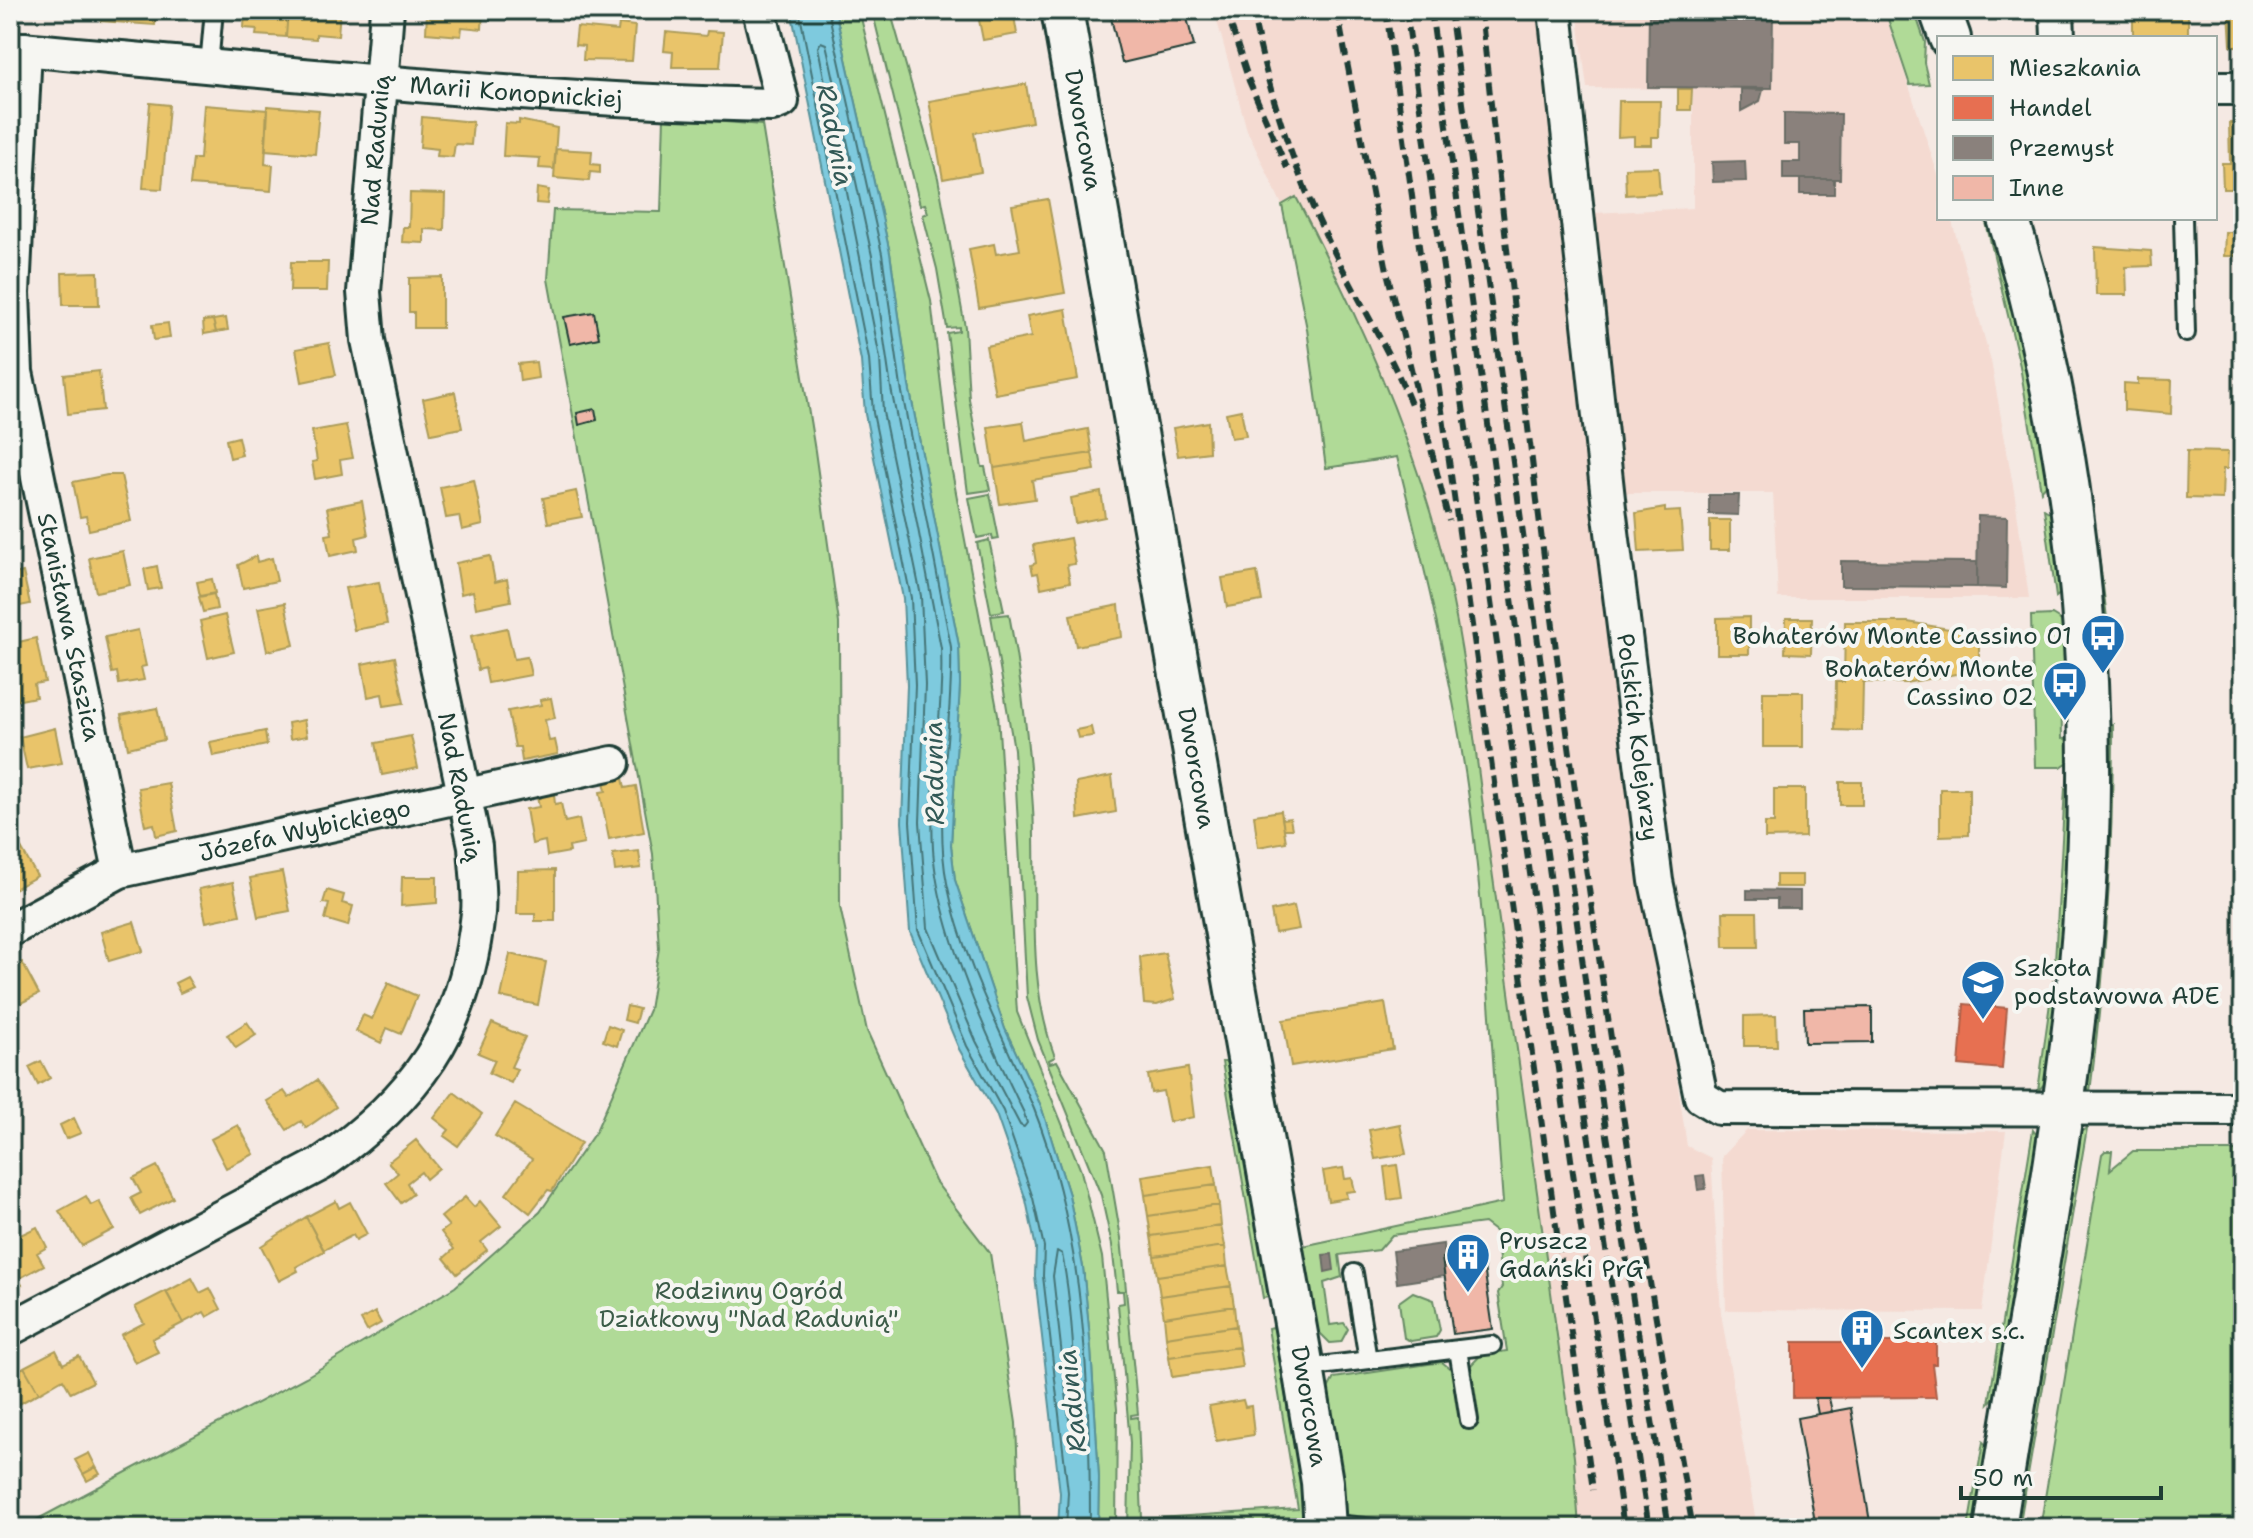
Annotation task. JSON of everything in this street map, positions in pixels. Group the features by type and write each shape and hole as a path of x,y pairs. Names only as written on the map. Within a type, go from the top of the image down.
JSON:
{"street":[{"name":"Nad Radunią","path":"10,1329 321,1164 367,1132 405,1096 452,1018 468,967 479,911 475,846 368,340 364,292 387,10"},
{"name":"Marii Konopnickiej","path":"18,48 672,112 772,105 782,101 759,10"},
{"name":"Dworcowa","path":"1062,10 1303,1368 1325,1526"},
{"name":"Polskich Kolejarzy","path":"1555,10 1609,508 1656,881 1701,1097 1719,1108 2243,1109"},
{"path":"1940,10 1949,36"},
{"path":"2057,10 2058,36"},
{"name":"Stanisława Staszica","path":"18,48 13,373 120,871"},
{"path":"2217,88 2243,88"},
{"path":"1995,1528 2063,1109 2079,972 2089,806 2085,682 2076,563 2059,434 2042,346 2009,220"},
{"name":"Józefa Wybickiego","path":"10,930 120,871 613,763"}],"lane":[{"path":"209,66 214,10"},
{"path":"2183,220 2186,333"},
{"path":"1354,1273 1368,1360"},
{"path":"1303,1368 1492,1345"},
{"path":"1458,1349 1469,1420"},
{"path":"1325,1526 1375,1528"}],"shaded area":[{"path":"1214,10 1541,10 1625,726 1687,1146 1711,1158 1721,1313 1757,1528 1579,1528 1559,1351 1500,926 1454,611 1441,548 1403,428 1345,291 1296,197 1282,205 1247,130"},
{"path":"1577,10 1884,10 1937,172 1937,220 1952,220 1991,361 2029,598 1778,598 1773,493 1620,493 1593,213 1693,208 1693,89 1587,88"},
{"path":"1747,1130 2006,1131 1982,1311 1726,1310 1722,1156"},
{"path":"1514,1490 1513,1528 1347,1528 1348,1500"}],"green space":[{"path":"835,10 859,10 931,301 950,461 998,714 1017,1012 1081,1171 1102,1257 1117,1409 1116,1528 1098,1528 1099,1478 1091,1349 1083,1267 1069,1195 1041,1106 1005,1029 955,880 951,845 960,684 959,646 909,386 890,253"},
{"path":"872,10 890,10 938,178 965,327 969,399 982,467 985,467 990,490 968,493 947,333 959,331 959,327 947,328 937,269 923,215 928,213 925,204 920,205"},
{"path":"1885,10 1914,10 1925,42 1924,63 1929,84 1910,85"},
{"name":"Rodzinny Ogród Działkowy \"Nad Radunią\"","path":"664,117 762,125 815,451 839,623 840,907 867,1031 935,1181 990,1253 1016,1423 1020,1528 21,1528 306,1377 455,1287 540,1212 596,1131 649,1010 659,948 653,854 548,279 553,210 661,212"},
{"path":"1296,197 1378,367 1427,500 1449,583 1469,697 1574,1457 1579,1528 1499,1528 1499,1517 1345,1516 1336,1507 1324,1396 1334,1378 1442,1362 1453,1371 1462,1422 1478,1419 1470,1366 1481,1355 1507,1351 1498,1293 1502,1287 1496,1232 1484,1223 1392,1235 1379,1250 1339,1255 1342,1277 1324,1283 1330,1325 1344,1323 1348,1329 1341,1342 1330,1343 1317,1330 1303,1246 1503,1203 1474,839 1442,647 1397,457 1326,468 1307,329 1282,205"},
{"path":"1985,220 1994,220 2029,353 2048,483 2041,491 2020,366"},
{"path":"2029,220 2057,323 2079,429 2110,643 2098,644"},
{"path":"990,494 999,539 993,540 992,535 977,538 969,498"},
{"path":"2044,509 2052,514 2062,592 2056,597"},
{"path":"989,540 1004,611 991,613 977,543"},
{"path":"1009,614 1029,759 1036,965 1046,1027 1055,1057 1049,1060 1050,1063 1057,1061 1106,1150 1121,1238 1138,1414 1131,1415 1131,1418 1138,1417 1142,1519 1298,1509 1268,1328 1274,1327 1301,1486 1304,1528 1128,1528 1130,1443 1118,1304 1124,1303 1123,1291 1117,1291 1112,1245 1101,1195 1038,1040 1027,997 1014,749 991,616"},
{"path":"2052,615 2065,623 2072,671 2055,672 2055,684 2061,684 2062,739 2074,738 2071,760 2061,767 2035,767 2031,616"},
{"path":"2113,724 2108,908 2090,1092 2085,1084 2102,725"},
{"path":"2065,788 2074,799 2062,956 2055,961"},
{"path":"2053,981 2061,989 2047,1081 2038,1091"},
{"path":"1222,1062 1227,1062 1269,1297 1263,1298"},
{"path":"2087,1128 2019,1528 2007,1528 2077,1134"},
{"path":"2033,1130 2040,1139 2002,1388 1989,1403"},
{"path":"2112,1151 2110,1170 2133,1151 2243,1151 2243,1528 2040,1528 2102,1154"},
{"path":"1413,1292 1434,1300 1440,1330 1436,1337 1411,1341 1404,1338 1399,1302"},
{"path":"1983,1442 1989,1449 1980,1528 1968,1528"}],"water":[{"name":"Radunia","path":"791,10 835,10 890,253 909,386 959,646 960,684 951,845 955,880 1005,1029 1041,1106 1069,1195 1083,1267 1091,1349 1099,1478 1098,1528 1058,1528 1060,1493 1035,1276 1036,1248 1026,1200 996,1114 959,1049 910,932 902,822 907,685 903,598 865,414 861,361"}],"building: Mieszkania":[{"path":"102,10 128,10 127,23 101,21"},
{"path":"129,10 156,10 155,25 128,23"},
{"path":"245,10 288,10 286,37 256,35 257,29 244,28"},
{"path":"288,10 340,10 338,36 316,34 316,39 286,37"},
{"path":"483,10 482,29 462,27 461,36 426,33 427,11"},
{"path":"977,10 1013,10 1017,34 983,40"},
{"path":"2188,10 2188,36 2133,36 2133,13"},
{"path":"2229,10 2243,10 2243,46 2231,46"},
{"path":"619,24 635,26 632,61 583,60 584,46 575,45 577,27 618,31"},
{"path":"707,31 723,32 720,67 672,67 673,52 664,51 666,32 706,36"},
{"path":"1026,84 1032,122 974,133 981,172 943,179 929,101"},
{"path":"1678,89 1692,89 1691,110 1678,110"},
{"path":"1619,101 1660,101 1659,137 1652,137 1652,145 1634,145 1634,136 1618,137"},
{"path":"150,103 169,105 162,189 143,188"},
{"path":"204,105 268,110 265,164 273,165 271,191 190,185 193,159 200,159"},
{"path":"267,106 319,110 315,154 265,150"},
{"path":"422,117 473,122 471,145 455,144 453,157 437,156 438,149 420,147"},
{"path":"519,120 557,128 554,169 539,168 540,158 503,156 505,123 519,124"},
{"path":"2229,123 2243,123 2243,189 2223,189 2222,163 2230,163"},
{"path":"556,149 592,151 591,164 600,165 600,173 590,172 589,181 554,178"},
{"path":"1658,167 1660,193 1626,195 1625,168"},
{"path":"537,188 549,190 547,204 536,203"},
{"path":"410,193 445,194 444,230 424,229 424,243 402,242 403,227 409,227"},
{"path":"1048,199 1065,293 979,308 969,249 994,244 996,254 1020,250 1012,205"},
{"path":"2225,232 2243,232 2243,282 2239,282 2238,256 2224,256"},
{"path":"2095,247 2151,251 2152,266 2126,267 2127,295 2096,295"},
{"path":"291,262 328,262 327,291 290,291"},
{"path":"98,272 99,305 63,305 62,273"},
{"path":"442,277 442,328 414,328 414,312 409,312 409,278"},
{"path":"1066,309 1078,379 995,394 986,346 1031,337 1027,316"},
{"path":"226,318 228,330 216,332 213,320"},
{"path":"213,320 216,332 204,334 203,321"},
{"path":"168,323 170,338 154,340 152,325"},
{"path":"329,343 336,375 302,382 296,349"},
{"path":"536,362 538,378 520,381 518,364"},
{"path":"2238,363 2243,363 2243,398 2238,398"},
{"path":"99,371 103,410 68,414 64,375"},
{"path":"2138,379 2172,380 2171,414 2124,410 2124,383 2138,384"},
{"path":"455,392 462,428 431,434 423,399"},
{"path":"1241,410 1246,436 1231,438 1226,413"},
{"path":"1023,422 1026,441 1088,429 1092,453 994,468 988,427"},
{"path":"1208,422 1209,452 1178,456 1173,428"},
{"path":"346,425 353,458 340,460 342,474 315,479 312,462 317,461 312,431"},
{"path":"238,437 242,455 230,458 226,440"},
{"path":"2187,451 2228,452 2227,469 2223,469 2222,499 2186,498"},
{"path":"1092,453 1095,470 1032,480 1035,499 1000,504 994,468"},
{"path":"121,475 131,521 89,530 86,516 80,517 73,482"},
{"path":"474,480 483,525 462,530 459,516 446,518 440,487"},
{"path":"576,491 582,517 548,523 543,498"},
{"path":"1101,492 1105,517 1075,523 1071,498"},
{"path":"362,501 368,535 356,538 358,550 330,556 326,535 332,534 327,508"},
{"path":"1665,508 1665,512 1680,511 1683,550 1639,552 1636,513"},
{"path":"1710,520 1730,520 1730,550 1710,550"},
{"path":"1070,538 1075,564 1067,565 1070,582 1041,588 1038,573 1033,574 1031,565 1036,563 1033,545"},
{"path":"123,551 130,585 96,592 89,558"},
{"path":"256,556 257,562 272,558 277,581 243,588 238,565"},
{"path":"490,556 495,582 507,579 511,601 476,608 473,591 461,594 456,563"},
{"path":"157,566 161,588 148,590 144,569"},
{"path":"23,572 30,604 10,608 10,575"},
{"path":"1257,572 1262,601 1227,607 1222,578"},
{"path":"212,579 215,593 200,596 197,582"},
{"path":"379,582 387,624 354,630 345,588"},
{"path":"214,594 217,609 203,612 199,597"},
{"path":"285,603 294,645 267,651 258,608"},
{"path":"1119,605 1122,637 1076,646 1070,615"},
{"path":"225,615 234,652 208,658 200,621"},
{"path":"1749,617 1749,654 1717,654 1717,618"},
{"path":"1786,618 1812,618 1811,654 1785,653"},
{"path":"1845,622 1908,622 1979,634 1979,670 1905,683 1863,682 1862,731 1835,730 1836,682 1844,682"},
{"path":"507,628 514,659 527,657 531,675 488,683 485,668 478,670 471,636"},
{"path":"138,630 146,666 141,667 144,680 119,684 117,672 112,673 105,637"},
{"path":"36,638 45,682 34,684 36,697 10,702 10,644"},
{"path":"395,657 404,703 384,706 382,694 368,697 362,664"},
{"path":"1763,692 1803,692 1803,747 1763,747"},
{"path":"551,698 555,718 545,720 549,741 555,740 558,754 522,761 520,747 515,747 508,711 541,705 540,700"},
{"path":"157,708 164,740 128,748 121,715"},
{"path":"304,720 307,736 290,739 288,723"},
{"path":"1091,727 1093,736 1078,738 1076,730"},
{"path":"55,728 62,763 27,769 20,737"},
{"path":"265,731 267,745 213,756 210,742"},
{"path":"411,736 418,768 382,775 376,743"},
{"path":"1112,776 1116,812 1078,819 1076,783"},
{"path":"623,778 625,788 636,786 644,832 609,839 600,792 606,791 604,781"},
{"path":"1840,782 1862,782 1862,805 1840,805"},
{"path":"168,783 177,831 156,836 154,824 145,826 138,788"},
{"path":"1774,789 1805,789 1805,837 1765,838 1765,823 1774,823"},
{"path":"1940,789 1969,789 1969,835 1940,836"},
{"path":"554,794 555,804 561,803 565,822 579,819 584,844 569,847 570,852 547,856 545,841 532,844 526,809 539,807 537,797"},
{"path":"1281,811 1286,842 1258,847 1254,815"},
{"path":"1290,818 1292,829 1284,829 1282,819"},
{"path":"21,848 37,876 10,891 10,854"},
{"path":"639,851 641,868 615,871 613,854"},
{"path":"555,870 555,921 535,921 535,914 517,914 518,871"},
{"path":"282,872 290,911 258,917 250,878"},
{"path":"1776,875 1802,875 1802,887 1776,887"},
{"path":"402,877 437,877 437,903 401,906"},
{"path":"233,882 240,915 206,922 199,889"},
{"path":"327,890 344,895 342,903 353,906 348,926 325,919 329,904 323,903"},
{"path":"1294,906 1299,929 1275,933 1271,911"},
{"path":"1723,912 1757,912 1758,947 1724,947"},
{"path":"134,922 143,951 109,961 101,932"},
{"path":"1165,953 1175,999 1157,1005 1144,1004 1140,957"},
{"path":"510,954 546,962 538,1005 501,997"},
{"path":"22,962 39,994 13,1007 10,1001 10,968"},
{"path":"187,977 193,987 180,993 175,983"},
{"path":"388,983 417,996 401,1034 387,1028 381,1043 356,1031 363,1015 372,1019"},
{"path":"1385,1003 1393,1049 1291,1066 1283,1020"},
{"path":"627,1006 639,1009 635,1023 624,1020"},
{"path":"1776,1015 1777,1046 1744,1046 1744,1016"},
{"path":"247,1022 256,1035 236,1048 227,1035"},
{"path":"492,1023 525,1037 511,1067 517,1069 511,1083 489,1073 495,1060 478,1053"},
{"path":"608,1025 622,1030 617,1046 603,1041"},
{"path":"41,1061 50,1078 38,1085 29,1067"},
{"path":"1188,1068 1194,1117 1169,1122 1163,1091 1151,1093 1148,1075"},
{"path":"317,1080 336,1107 306,1128 301,1121 287,1130 267,1101 284,1091 289,1098"},
{"path":"454,1092 482,1114 458,1146 444,1136 449,1130 434,1118"},
{"path":"515,1104 581,1143 552,1191 548,1190 530,1213 506,1194 532,1159 495,1136"},
{"path":"74,1118 81,1133 66,1139 60,1125"},
{"path":"1400,1124 1406,1154 1375,1159 1369,1130"},
{"path":"238,1125 254,1154 226,1168 211,1139"},
{"path":"416,1140 439,1168 426,1179 421,1172 407,1183 413,1194 401,1203 386,1183 398,1173 388,1162"},
{"path":"1213,1165 1216,1185 1145,1195 1142,1176"},
{"path":"1397,1165 1402,1198 1388,1200 1384,1167"},
{"path":"157,1166 173,1198 140,1215 131,1198 141,1193 133,1178"},
{"path":"1343,1168 1345,1179 1352,1178 1355,1191 1346,1192 1347,1198 1328,1201 1323,1171"},
{"path":"1216,1185 1219,1205 1148,1216 1145,1195"},
{"path":"86,1196 91,1205 99,1201 114,1229 82,1246 59,1211"},
{"path":"465,1197 474,1207 480,1201 501,1226 481,1242 487,1250 457,1274 444,1258 454,1249 441,1232 449,1226 441,1217"},
{"path":"336,1201 339,1208 350,1202 367,1234 356,1240 353,1235 324,1250 306,1217"},
{"path":"1219,1205 1221,1226 1151,1236 1148,1216"},
{"path":"306,1217 324,1251 279,1281 261,1246"},
{"path":"1221,1226 1225,1246 1154,1256 1151,1236"},
{"path":"37,1227 47,1247 37,1253 44,1265 18,1279 22,1285 10,1292 10,1240"},
{"path":"1225,1246 1227,1266 1157,1276 1154,1256"},
{"path":"1227,1266 1231,1286 1160,1296 1157,1276"},
{"path":"192,1278 200,1293 210,1288 221,1309 207,1317 204,1312 183,1323 166,1292"},
{"path":"1231,1286 1234,1306 1164,1317 1160,1296"},
{"path":"166,1291 183,1323 152,1339 158,1352 135,1363 121,1335 144,1323 135,1307"},
{"path":"1234,1306 1236,1326 1166,1337 1164,1317"},
{"path":"375,1312 381,1323 367,1331 361,1320"},
{"path":"1236,1326 1239,1347 1169,1357 1166,1337"},
{"path":"1239,1347 1242,1367 1172,1377 1169,1357"},
{"path":"56,1350 63,1364 79,1356 93,1382 71,1393 63,1379 39,1393 24,1367"},
{"path":"24,1367 39,1393 10,1409 10,1375"},
{"path":"1243,1400 1245,1407 1251,1406 1254,1435 1216,1441 1209,1406"},
{"path":"89,1453 96,1467 83,1474 75,1460"},
{"path":"96,1467 100,1474 87,1481 83,1474"}],"building: Handel":[{"path":"1964,1004 2007,1008 2002,1069 1959,1065"},
{"name":"Scantex s.c.","path":"1793,1342 1936,1342 1936,1364 1932,1364 1936,1397 1793,1398"}],"building: Przemysł":[{"path":"1649,10 1773,10 1772,88 1648,87"},
{"path":"1741,89 1763,90 1760,101 1741,111"},
{"path":"1784,113 1841,114 1840,179 1783,179 1783,162 1800,162 1800,144 1784,144"},
{"path":"1745,161 1746,181 1713,182 1712,162"},
{"path":"1800,179 1834,179 1834,194 1800,194"},
{"path":"1709,495 1739,495 1738,515 1709,514"},
{"path":"1978,516 2007,517 2006,588 1977,587"},
{"path":"1841,561 1977,562 1977,587 1841,586"},
{"path":"1747,890 1800,891 1800,908 1777,908 1777,899 1747,899"},
{"path":"1704,1175 1706,1189 1698,1190 1696,1176"},
{"path":"1443,1244 1445,1276 1397,1283 1393,1251"},
{"path":"1332,1254 1334,1270 1325,1272 1323,1255"}],"building: Inne":[{"path":"1126,10 1185,10 1194,46 1122,63 1110,14"},
{"path":"594,312 599,338 570,344 564,317"},
{"path":"595,409 597,420 579,425 577,413"},
{"path":"1872,1007 1872,1042 1805,1043 1804,1008"},
{"name":"Pruszcz Gdański PrG","path":"1482,1253 1493,1329 1453,1334 1442,1258"},
{"path":"1815,1398 1829,1398 1832,1412 1818,1414"},
{"path":"1851,1408 1871,1528 1816,1528 1797,1418"}],"railway":[{"path":"1226,10 1249,81 1287,168"},
{"path":"1252,10 1279,116 1307,194 1411,404"},
{"path":"1337,10 1388,276 1449,521"},
{"path":"1386,10 1593,1490"},
{"path":"1406,10 1624,1528"},
{"path":"1431,10 1566,991 1649,1528"},
{"path":"1450,10 1604,1116 1669,1528"},
{"path":"1481,10 1524,390 1572,771 1629,1150 1693,1528"}],"place":[{"name":"Bohaterów Monte Cassino 01","path":"2103,675"},
{"name":"Bohaterów Monte Cassino 02","path":"2065,722"},
{"name":"Szkoła podstawowa ADE","path":"1983,1021"},
{"name":"Pruszcz Gdański PrG","path":"1468,1294"},
{"name":"Scantex s.c.","path":"1862,1370"}]}
